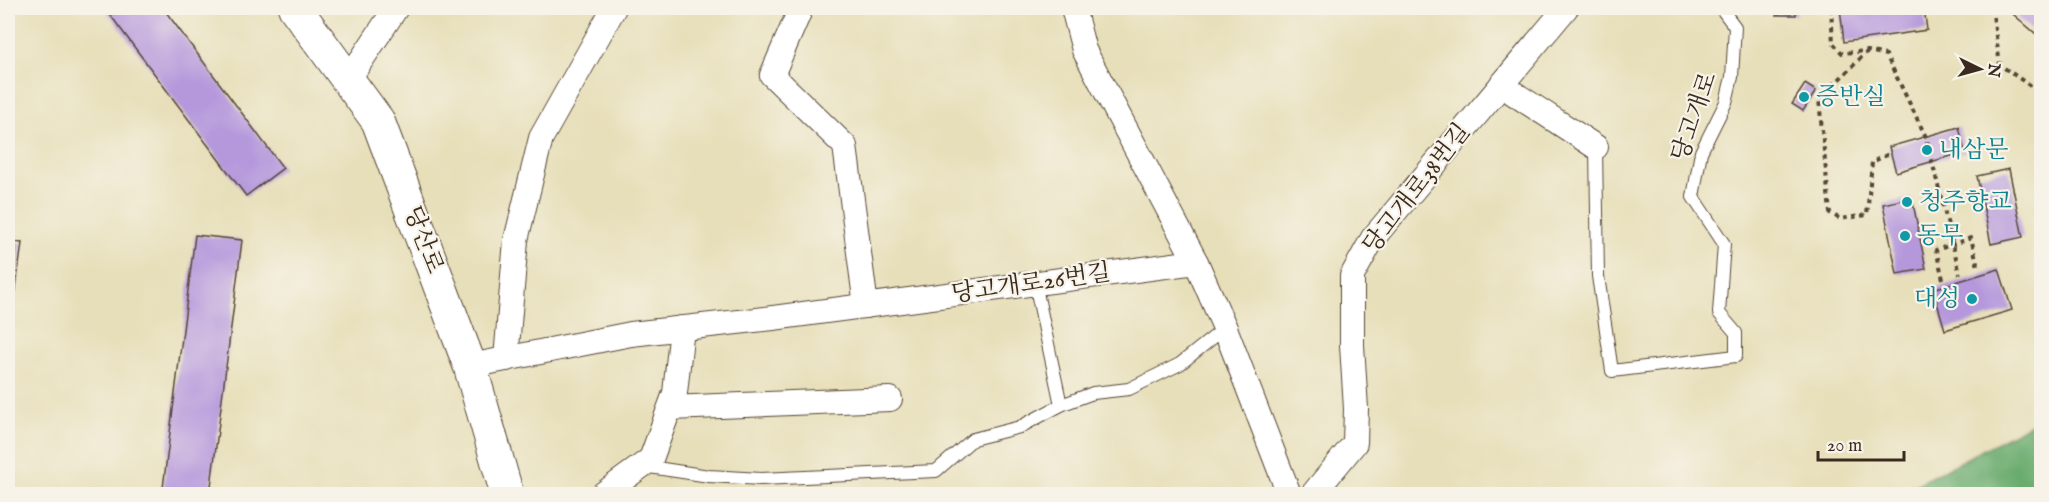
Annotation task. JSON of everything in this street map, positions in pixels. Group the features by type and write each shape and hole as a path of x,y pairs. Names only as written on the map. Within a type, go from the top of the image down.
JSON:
{"street":[{"name":"당산로","path":"295,8 378,121 470,366 507,495"},
{"path":"348,80 396,8"},
{"path":"507,359 516,240 541,138 614,8"},
{"path":"801,8 772,75 845,146 866,306"},
{"path":"1073,8 1084,50 1196,262 1225,328 1287,488"},
{"name":"당고개로38번길","path":"1287,488 1312,495 1355,443 1352,276 1373,238 1566,8"},
{"path":"1501,85 1596,147"},
{"name":"당고개로26번길","path":"470,366 632,334 866,306 1196,262"},
{"path":"603,495 646,462 675,393 682,328"},
{"path":"670,408 890,399"}],"lane":[{"name":"당고개로","path":"1596,147 1598,276 1612,371 1736,356 1736,333 1719,313 1724,244 1693,197 1701,152 1726,102 1732,77 1734,27 1721,8"},
{"path":"1035,283 1061,405"},
{"path":"646,462 709,476 761,479 936,471 973,439 1020,427 1061,405 1093,393 1129,389 1180,364 1225,328"}],"path":[{"path":"1831,8 1833,43 1842,53 1868,51 1886,55 1926,137 1960,274"},
{"path":"1992,8 2000,65 2042,94"},
{"path":"1868,51 1819,99 1830,213 1840,219 1867,215 1872,162 1891,153"},
{"path":"1943,279 1936,250 1953,243 1971,238 1978,267"}],"green space":[{"path":"2041,419 2041,494 1899,494"}],"building":[{"path":"105,8 163,8 283,168 246,196"},
{"path":"1776,8 1796,8 1796,15 1776,15"},
{"path":"1840,8 1924,8 1927,30 1844,42"},
{"path":"2006,8 2042,8 2042,39"},
{"name":"증반실","path":"1805,84 1816,91 1803,111 1792,104"},
{"name":"내삼문","path":"1959,127 1965,152 1896,172 1889,147"},
{"path":"2009,169 2023,237 1991,244 1977,176"},
{"name":"동무","path":"1912,198 1926,269 1897,274 1883,204"},
{"path":"195,235 242,240 210,494 163,488"},
{"path":"8,241 22,243 9,339 8,338"},
{"name":"대성","path":"1999,269 2012,310 1945,330 1933,289"}],"place":[{"name":"증반실","path":"1804,97"},
{"name":"내삼문","path":"1927,150"},
{"name":"청주향교","path":"1907,202"},
{"name":"동무","path":"1905,236"},
{"name":"대성","path":"1972,299"}]}
